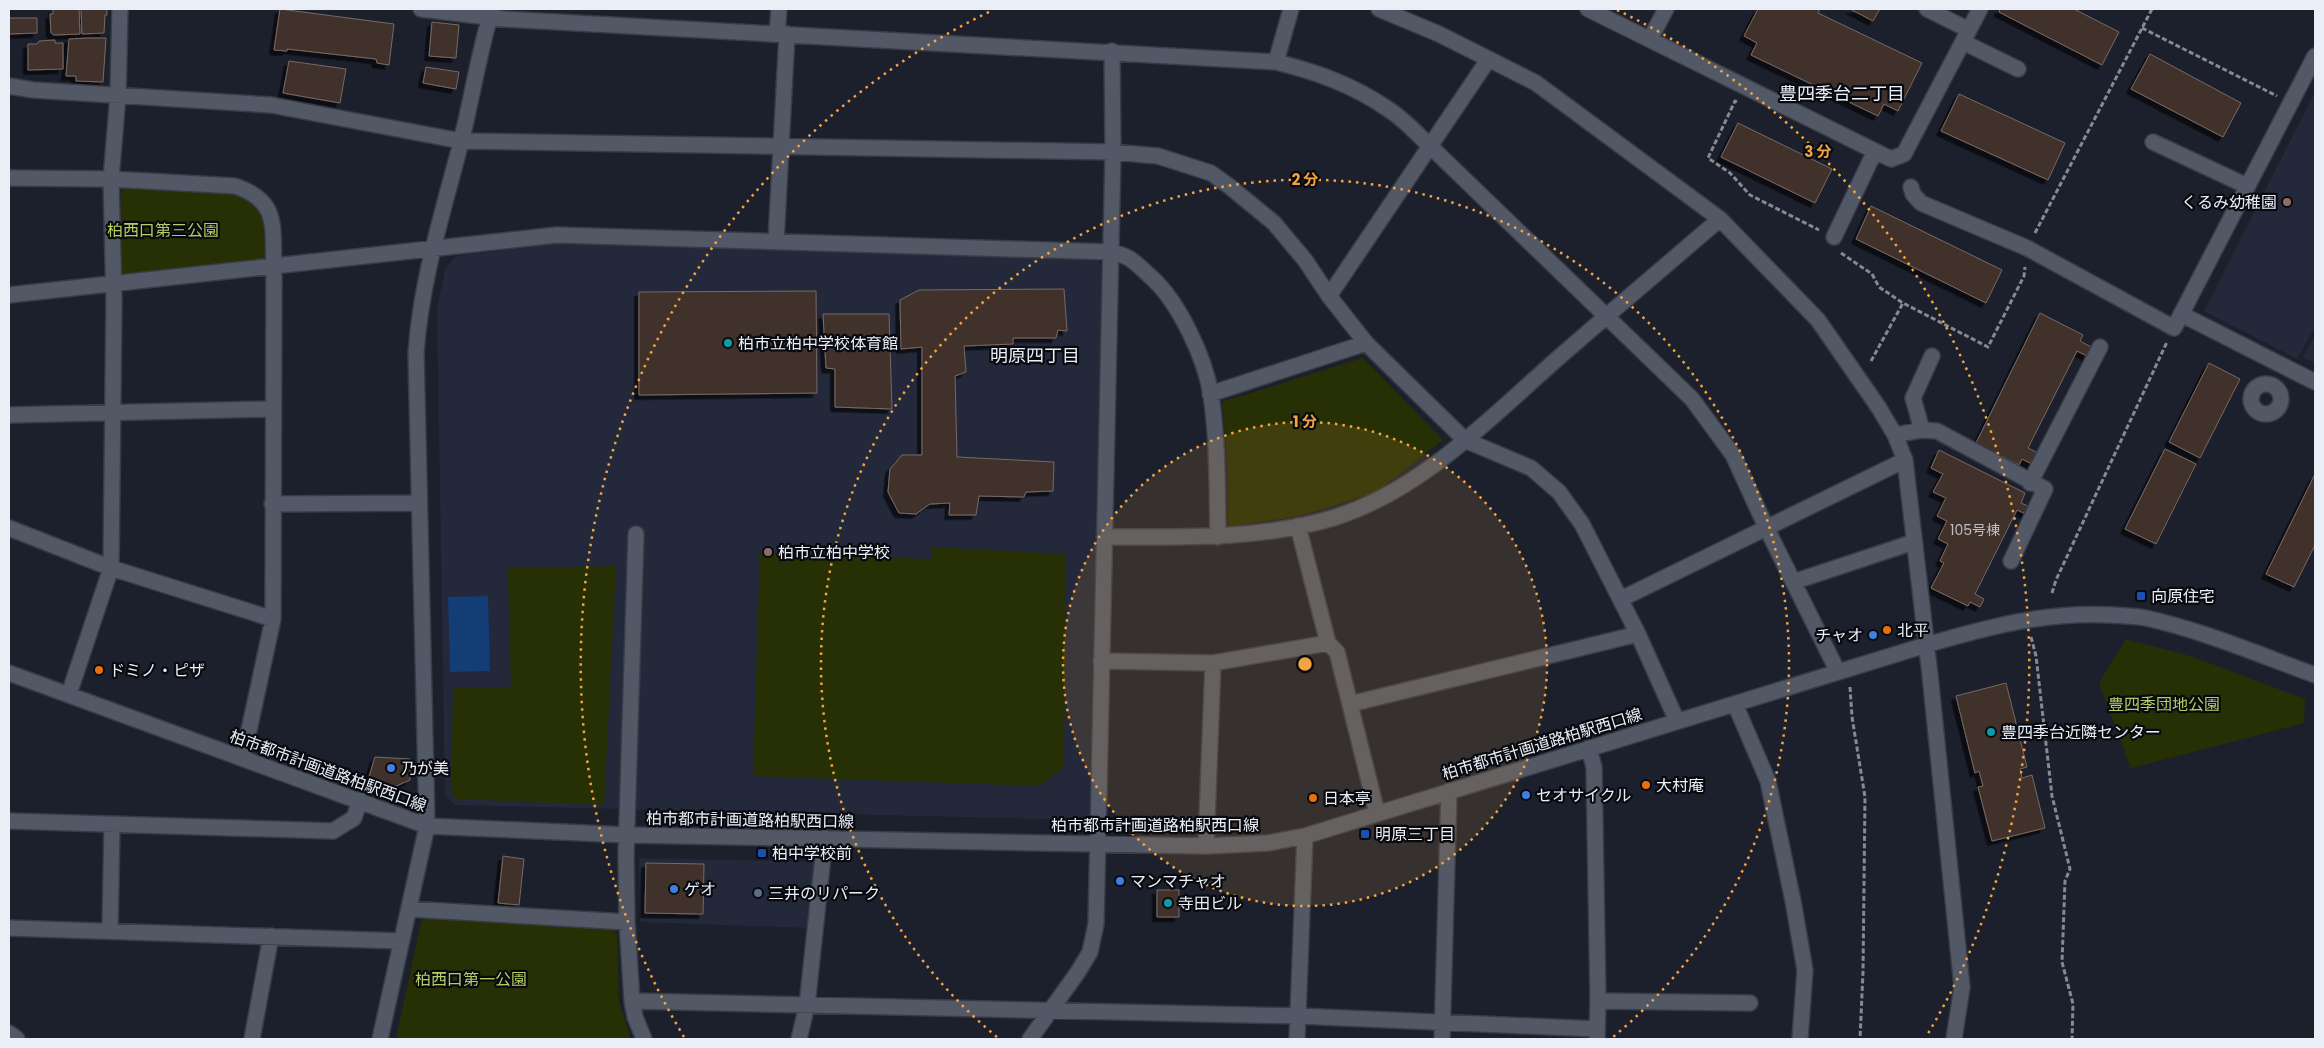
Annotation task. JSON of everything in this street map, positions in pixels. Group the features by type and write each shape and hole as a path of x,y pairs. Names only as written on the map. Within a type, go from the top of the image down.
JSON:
{"street":[{"path":"69,694 112,568 114,284 111,179 118,95 120,9"},
{"path":"421,9 782,34 1276,62 1312,71 1348,85 1390,110 1431,147 1692,399 1733,455 1766,527 1838,672"},
{"path":"776,241 782,146 782,34 779,9"},
{"path":"1276,62 1291,9"},
{"path":"1379,9 1439,34 1536,83 1720,219 1818,320 1867,387 1895,435 1905,460 1962,987 1954,1039"},
{"path":"1588,9 1891,159 1904,154 1980,9"},
{"path":"1650,40 1666,9"},
{"path":"1927,9 2018,69"},
{"path":"380,1039 427,826 416,353 418,322 433,248 461,141 491,13"},
{"path":"1030,1039 1090,952 1096,924 1112,152 1112,52"},
{"path":"1911,187 1913,194 1921,203 2027,248 2174,328 2315,56"},
{"path":"1329,296 1488,60"},
{"path":"9,86 33,90 271,105 461,141 1112,152 1158,156 1211,173 1274,223 1305,260 1329,296 1366,343 1465,440 1531,468 1559,492 1582,524 1638,634 1677,721"},
{"path":"2153,142 2247,186"},
{"path":"1834,238 1875,151"},
{"path":"9,178 111,179 235,186 250,191 263,200 270,215 274,267 272,619 243,758"},
{"path":"1104,537 1218,537 1298,526 1333,518 1376,502 1404,486 1465,440 1720,219"},
{"path":"9,295 557,235 1110,252 1127,255 1161,286 1187,325 1210,394 1216,458 1218,537"},
{"path":"2181,314 2315,382"},
{"path":"1210,394 1366,343"},
{"path":"2030,483 2100,347"},
{"path":"1922,430 1913,398 1932,356"},
{"path":"2273,386 2283,365"},
{"path":"9,415 272,409"},
{"path":"1895,435 1922,430 1937,431 2030,483 2045,489 2011,560"},
{"path":"1620,600 1905,460"},
{"path":"272,504 419,503"},
{"path":"1298,526 1328,642 1337,652 1377,813"},
{"path":"9,528 112,568 272,619"},
{"path":"636,534 627,922 632,1001 635,1017 644,1039"},
{"path":"1793,582 1914,542"},
{"name":"柏市都市計画道路柏駅西口線","path":"9,673 427,826 628,835 1206,846 1268,843 1305,836 1926,645 1995,625 2027,618 2100,614 2136,617 2191,630 2315,675"},
{"path":"1350,704 1638,634"},
{"path":"1101,661 1213,663 1328,642"},
{"path":"1206,846 1213,663"},
{"path":"1735,704 1768,781 1793,902 1805,970 1800,1039"},
{"path":"632,1001 1298,1016 1597,1034 1594,767 1589,748"},
{"path":"1442,1039 1449,791"},
{"path":"9,821 333,831 354,818 360,800"},
{"path":"110,931 112,824"},
{"path":"1297,1039 1305,836"},
{"path":"799,1039 807,1005 825,838"},
{"path":"409,909 627,922"},
{"path":"9,928 401,941"},
{"path":"252,1039 271,936"},
{"path":"1598,1001 1750,1003"},
{"path":"9,1032 17,1039"}],"path":[{"path":"2027,248 2152,9"},
{"path":"2142,28 2291,103"},
{"path":"1871,362 1903,303"},
{"path":"2052,593 2056,580 2174,328"},
{"path":"2031,637 2036,656 2052,796 2070,870 2065,881 2062,962 2073,1004 2072,1039"},
{"path":"1850,687 1852,717 1865,797 1863,972 1860,1039"}],"shaded area":[{"name":"くるみ幼稚園","path":"2315,92 2315,327 2297,359 2204,311"},
{"name":"柏市立柏中学校","path":"556,244 1094,258 1102,266 1089,820 455,805 445,795 437,309 445,270 456,256"},
{"path":"2315,336 2315,363 2303,357"},
{"path":"639,858 819,862 810,928 640,922"}],"green space":[{"name":"柏西口第三公園","path":"128,186 235,192 259,206 267,228 267,253 260,261 128,277 121,270 121,193"},
{"path":"1363,358 1443,440 1375,493 1298,516 1228,527 1227,455 1222,402"},
{"path":"930,547 1066,554 1064,766 1040,786 753,776 760,553 932,559"},
{"path":"616,566 604,805 456,799 451,792 453,687 511,687 508,568"},
{"name":"豊四季団地公園","path":"2126,639 2190,656 2305,699 2304,723 2131,768 2099,683"},
{"name":"柏西口第一公園","path":"430,915 611,928 617,934 619,1001 631,1039 396,1039 421,922"}],"water":[{"path":"488,596 490,671 450,672 448,597"}],"building":[{"path":"53,9 79,9 80,34 54,35 51,33 50,14 53,14"},
{"path":"81,9 107,9 104,33 82,34"},
{"path":"280,9 394,24 389,65 377,63 376,59 287,49 287,51 274,50"},
{"path":"1758,9 1820,9 1818,13 1922,63 1898,111 1884,104 1878,116 1751,55 1757,43 1744,36"},
{"path":"1850,9 1880,9 1873,21"},
{"path":"2000,9 2074,9 2119,32 2102,65 1999,12"},
{"path":"9,18 37,18 37,33 9,34"},
{"path":"432,22 459,25 456,58 429,56"},
{"path":"106,38 103,82 76,81 76,76 66,76 69,39"},
{"path":"55,40 55,43 63,43 63,69 28,70 28,44"},
{"path":"2150,54 2241,103 2223,137 2131,89"},
{"path":"289,61 346,69 340,103 283,93"},
{"path":"426,67 459,72 456,89 423,83"},
{"path":"1959,94 2065,143 2048,180 1941,131"},
{"path":"1738,123 1832,169 1815,203 1721,157"},
{"path":"1871,206 2002,270 1986,303 1856,239"},
{"path":"1064,289 1067,331 1058,330 1056,338 1013,338 1013,344 964,346 966,372 955,376 957,457 1054,462 1053,491 1026,492 1024,497 979,496 976,515 949,515 950,503 930,504 916,514 899,513 888,492 890,469 902,455 922,455 922,347 901,349 900,300 919,290"},
{"name":"柏市立柏中学校体育館","path":"816,291 817,393 639,395 639,292"},
{"path":"2040,313 2083,335 2080,341 2091,347 2087,356 2077,351 2028,448 2038,453 2032,464 2022,459 2019,465 1976,443"},
{"path":"823,314 889,314 892,409 835,407 835,369 826,368"},
{"path":"2209,363 2240,379 2200,458 2169,442"},
{"path":"2165,449 2196,464 2156,544 2125,529"},
{"path":"1939,450 2025,493 2021,503 2030,507 2026,514 2017,510 1975,594 1984,599 1980,607 1970,602 1968,606 1931,588 1944,563 1940,561 1948,544 1938,539 1947,521 1937,516 1946,498 1933,492 1943,474 1931,468"},
{"path":"2315,474 2315,545 2294,587 2266,574"},
{"name":"豊四季台近隣センター","path":"2006,683 2027,767 2020,769 2022,778 2032,775 2045,828 1992,841 1978,787 1983,786 1979,771 1975,773 1956,696"},
{"name":"乃が美","path":"375,757 410,759 410,780 394,787 369,777"},
{"path":"503,856 524,859 519,905 498,903"},
{"name":"ゲオ","path":"646,863 704,864 703,914 645,913"},
{"name":"寺田ビル","path":"1157,890 1179,890 1179,917 1157,917"}],"place":[{"name":"くるみ幼稚園","path":"2287,202"},
{"name":"柏市立柏中学校体育館","path":"728,343"},
{"name":"柏市立柏中学校","path":"768,552"},
{"name":"向原住宅","path":"2141,596"},
{"name":"北平","path":"1887,630"},
{"name":"チャオ","path":"1873,635"},
{"name":"ドミノ・ピザ","path":"99,670"},
{"name":"豊四季台近隣センター","path":"1991,732"},
{"name":"乃が美","path":"391,768"},
{"name":"大村庵","path":"1646,785"},
{"name":"セオサイクル","path":"1526,795"},
{"name":"日本亭","path":"1313,798"},
{"name":"明原三丁目","path":"1365,834"},
{"name":"柏中学校前","path":"762,853"},
{"name":"マンマチャオ","path":"1120,881"},
{"name":"ゲオ","path":"674,889"},
{"name":"三井のリパーク","path":"758,893"},
{"name":"寺田ビル","path":"1168,903"}],"district":[{"name":"豊四季台二丁目","path":"1842,93"},
{"name":"明原四丁目","path":"1035,355"}]}
